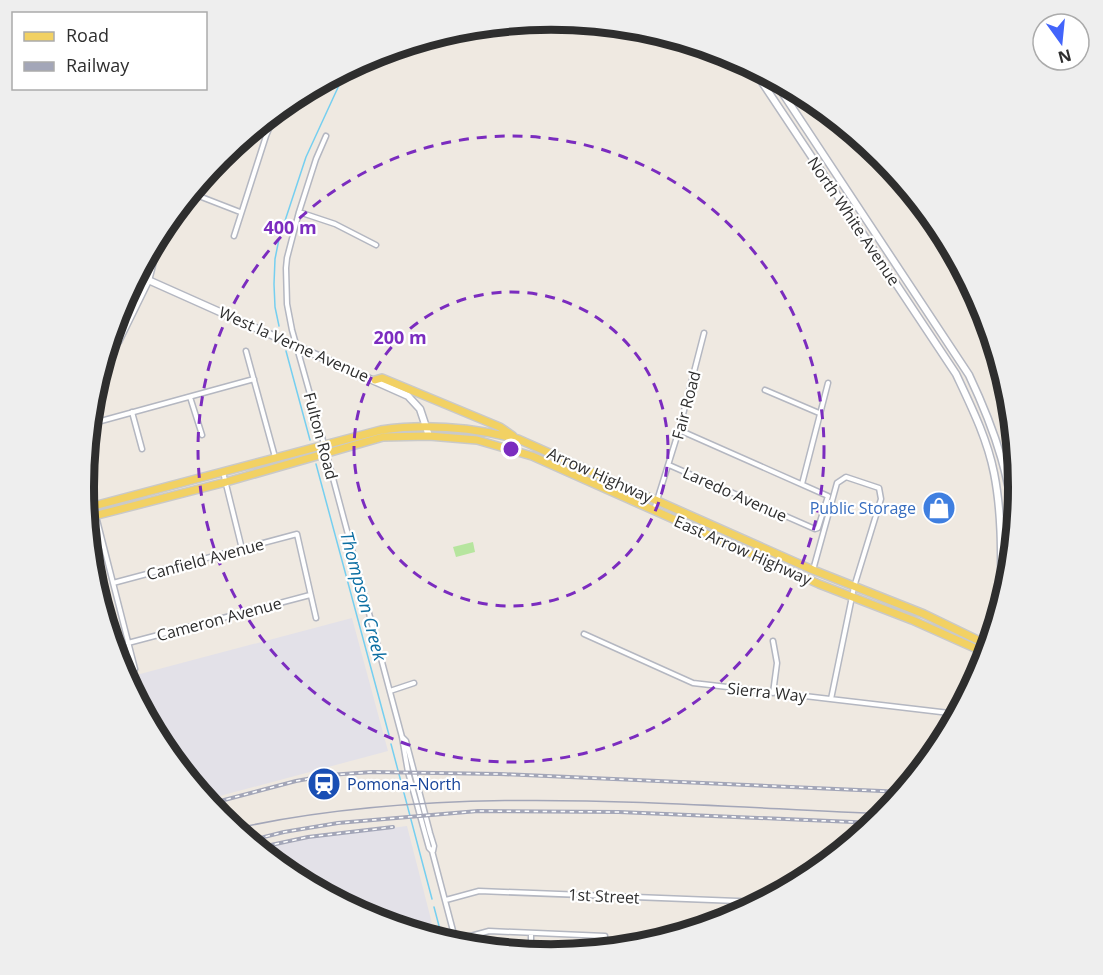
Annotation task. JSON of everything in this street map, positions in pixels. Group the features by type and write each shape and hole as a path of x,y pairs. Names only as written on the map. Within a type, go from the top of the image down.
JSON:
{"main road":[{"name":"North White Avenue","path":"761,81 956,374 978,421 994,472 1001,529 1001,571"},
{"name":"North White Avenue","path":"782,92 969,375 989,417 1005,468 1009,493"},
{"name":"West la Verne Avenue","path":"144,279 408,396 420,409 429,436"},
{"path":"375,380 382,378 500,427 518,439"},
{"name":"Arrow Highway","path":"95,506 323,443 381,430 426,426 470,428 518,439 813,570 924,614 982,642"},
{"path":"96,516 383,438 429,436"},
{"name":"East Arrow Highway","path":"429,436 477,440 514,449 819,584 912,620 979,650"}],"street":[{"path":"234,236 240,212 271,127"},
{"name":"Fulton Road","path":"326,136 316,159 286,258 287,304 292,330 402,737 408,772 455,934"},
{"path":"199,196 240,212"},
{"path":"299,212 334,224 375,245"},
{"path":"117,342 149,281 154,260"},
{"name":"Fair Road","path":"654,510 680,430 704,333"},
{"path":"246,351 275,457"},
{"path":"99,421 254,379"},
{"path":"801,484 828,383"},
{"path":"765,390 819,413"},
{"path":"190,397 202,435"},
{"path":"132,412 142,449"},
{"name":"Laredo Avenue","path":"669,465 815,529 818,528 828,496 680,430"},
{"path":"514,449 518,439"},
{"path":"222,472 242,549"},
{"path":"813,570 837,483 846,477 879,488 881,499 854,587 831,699"},
{"path":"95,510 135,669"},
{"name":"Canfield Avenue","path":"113,583 297,534 310,595"},
{"path":"310,595 316,618"},
{"name":"Cameron Avenue","path":"128,643 310,595"},
{"name":"Sierra Way","path":"584,634 693,683 950,713"},
{"path":"772,641 777,663 773,693"},
{"path":"390,692 414,683"},
{"name":"1st Street","path":"446,900 479,891 746,901"},
{"path":"467,937 489,931 605,936 603,942"},
{"path":"531,933 531,944"}],"shaded area":[{"path":"352,618 388,751 215,797 171,742 135,675"},
{"path":"407,826 433,929 404,921 349,898 297,868 270,847 312,838"}],"green space":[{"path":"1004,421 1008,454 1002,427"},
{"path":"473,542 475,552 456,557 453,547"}],"waterway":[{"name":"Thompson Creek","path":"279,326 274,284 279,239 306,157 341,81"},
{"name":"Thompson Creek","path":"286,351 310,440"},
{"name":"Thompson Creek","path":"316,464 389,735"},
{"name":"Thompson Creek","path":"391,744 432,899"},
{"name":"Thompson Creek","path":"434,907 440,931"}],"tram line":[{"path":"245,827 314,814 477,801 641,802 872,813"}],"railway":[{"path":"219,801 296,781 329,775 372,772 500,774 893,791"},
{"path":"259,838 338,823 478,811 619,812 862,822"},
{"path":"268,846 308,837 393,827"}],"place":[{"name":"Public Storage","path":"939,508"},
{"name":"Pomona–North","path":"324,784"}]}
